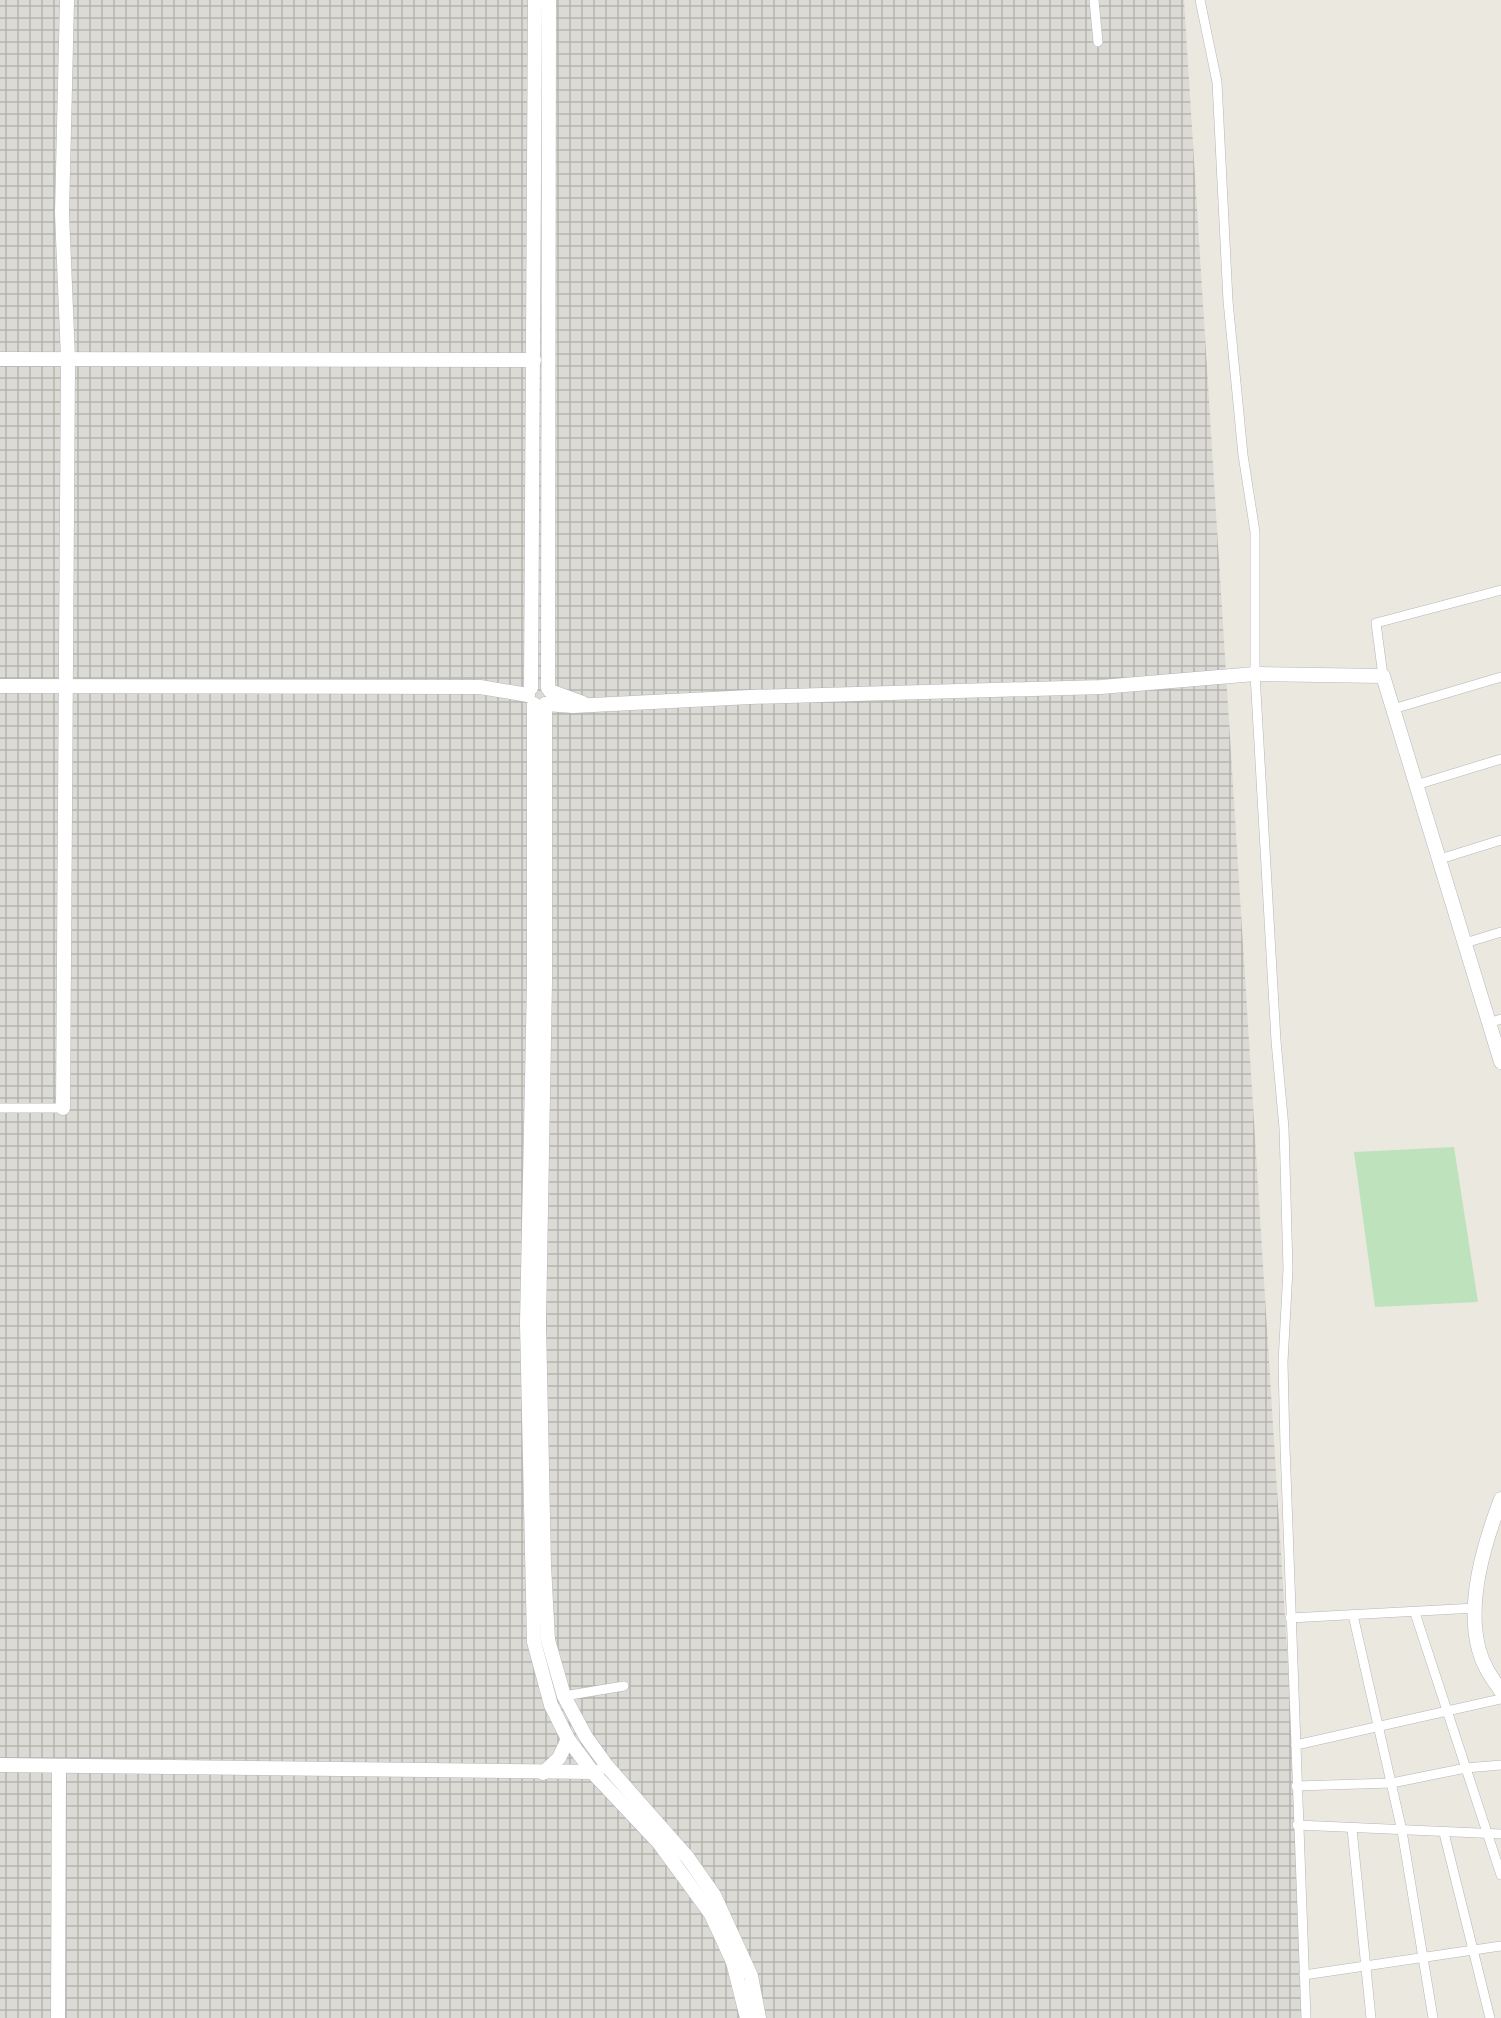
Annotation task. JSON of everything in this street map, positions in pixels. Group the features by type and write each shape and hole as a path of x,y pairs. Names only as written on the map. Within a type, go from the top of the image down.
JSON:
{"street":[{"path":"0,1108 63,1108 68,359 62,213 68,0"},
{"path":"535,0 534,360 540,696"},
{"path":"549,0 540,696 540,1189 534,1375 533,1634 548,1697 568,1739 594,1774 658,1843 711,1914 735,1970 747,2018"},
{"path":"1094,0 1098,42"},
{"path":"1200,0 1216,82 1228,301 1243,455 1254,532 1255,674 1276,1041 1284,1128 1288,1269 1283,1362 1297,1825 1306,2018"},
{"path":"0,359 534,360"},
{"path":"1501,590 1377,623 1383,676 1465,943 1495,1021 1501,1062"},
{"path":"0,686 66,688 480,687 588,704 1101,687 1255,674 1383,676"},
{"path":"1393,709 1501,677"},
{"path":"1416,785 1501,759"},
{"path":"1440,860 1501,840"},
{"path":"1465,943 1501,932"},
{"path":"534,1375 546,1626 564,1696 574,1718 607,1766 676,1844 714,1895 751,1976 759,2018"},
{"path":"1501,1500 1482,1562 1476,1608 1479,1652 1489,1674 1501,1691"},
{"path":"1290,1618 1476,1608"},
{"path":"1414,1613 1501,1875"},
{"path":"1353,1615 1376,1727 1392,1783 1402,1831 1433,2018"},
{"path":"564,1696 624,1686"},
{"path":"1296,1744 1501,1699"},
{"path":"543,1773 559,1758 568,1739"},
{"path":"0,1765 594,1774 607,1766"},
{"path":"1296,1786 1392,1783 1466,1768 1501,1765"},
{"path":"58,2018 59,1766"},
{"path":"1297,1825 1501,1834"},
{"path":"1352,1829 1371,2018"},
{"path":"1444,1833 1490,2018"},
{"path":"1304,1975 1501,1946"}],"shaded area":[{"path":"0,0 1184,0 1310,2018 0,2018"}],"green space":[{"path":"1454,1147 1478,1302 1375,1307 1354,1152"}]}
